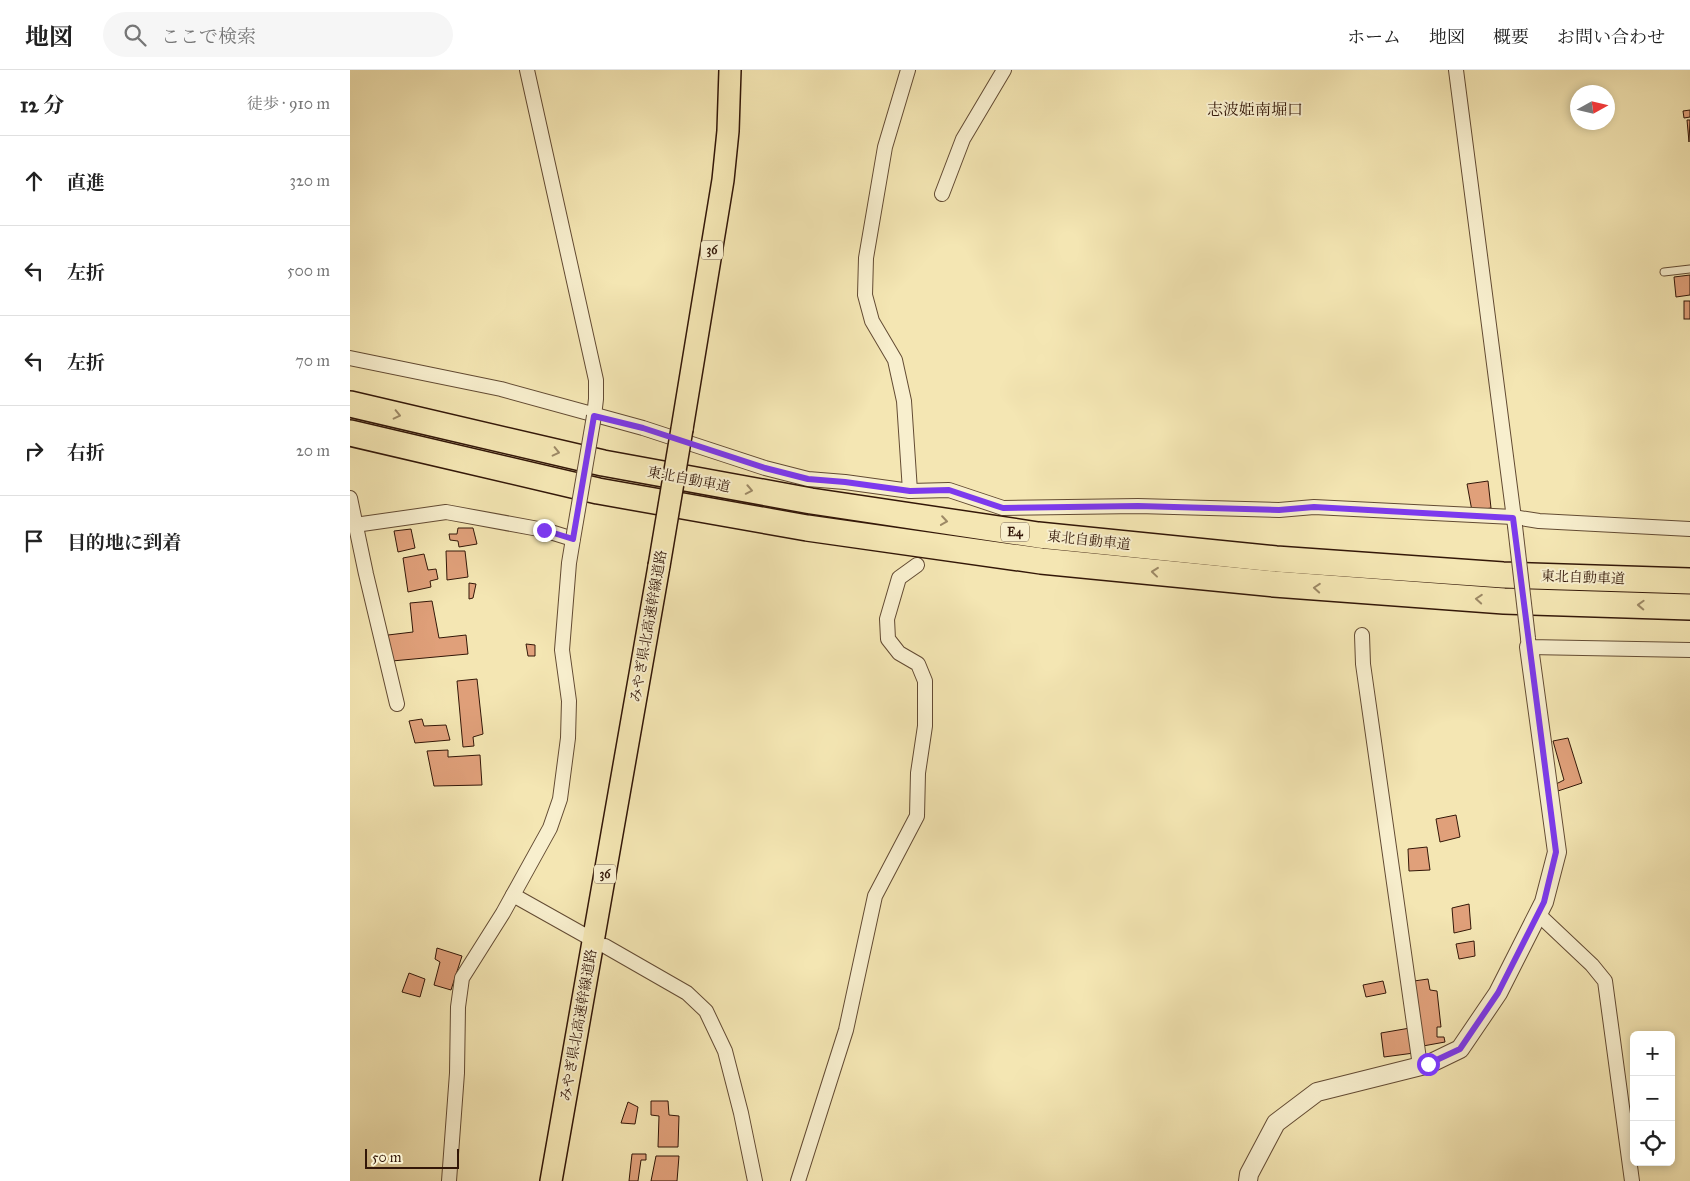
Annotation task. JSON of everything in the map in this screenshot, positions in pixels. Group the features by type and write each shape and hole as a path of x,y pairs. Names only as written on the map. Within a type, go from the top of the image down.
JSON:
{"highway":[{"name":"東北自動車道","path":"350,404 604,463 811,502 1038,535 1276,559 1503,575 1690,581"},
{"name":"東北自動車道","path":"350,433 598,491 806,528 1041,561 1274,584 1504,601 1690,607"}],"main road":[{"name":"みやぎ県北高速幹線道路","path":"551,1181 659,566 723,180 728,131 730,70"}],"street":[{"path":"448,1181 458,1073 458,1007 462,978 513,895 550,828 560,799 568,738 569,701 562,650 569,563 596,398 596,380 527,70"},
{"path":"908,70 885,147 866,258 865,295 872,321 895,360 903,393 910,491"},
{"path":"942,194 963,139 1004,70"},
{"path":"1248,1181 1249,1174 1276,1123 1316,1092 1420,1066 1460,1049 1498,993 1544,902 1556,852 1456,70"},
{"path":"350,358 501,389 643,428 765,468 808,479 910,491 949,490 1003,508 1138,506 1279,510 1314,507 1514,522 1539,521 1690,528"},
{"path":"924,506 928,490"},
{"path":"350,498 397,704"},
{"path":"355,525 446,512 544,530 573,539"},
{"path":"798,1181 846,1030 875,896 917,816 918,773 925,726 925,681 918,664 898,653 888,640 887,619 900,578 918,565"},
{"path":"1362,635 1363,664 1420,1066"},
{"path":"1529,642 1690,650"},
{"path":"513,895 586,936"},
{"path":"1538,914 1592,965 1605,981 1632,1181"},
{"path":"605,946 687,993 706,1011 725,1052 741,1113 755,1181"}],"lane":[{"path":"1664,272 1690,269"}],"building":[{"path":"1690,110 1690,117 1684,118 1683,111"},
{"path":"1687,120 1690,120 1689,142"},
{"path":"1690,275 1690,295 1676,297 1674,277"},
{"path":"1684,301 1690,301 1690,319 1684,319"},
{"path":"1488,481 1491,508 1472,511 1467,484"},
{"path":"458,528 473,528 477,544 459,547 458,541 450,540 449,534 457,534"},
{"path":"411,529 415,548 398,552 394,531"},
{"path":"446,551 465,551 468,577 447,580"},
{"path":"424,554 428,570 436,569 438,579 430,581 431,587 408,592 403,558"},
{"path":"469,583 476,584 473,598 469,599"},
{"path":"432,601 439,638 466,635 468,654 392,661 388,635 413,632 410,603"},
{"path":"526,644 535,645 535,656 528,656"},
{"path":"477,679 483,734 473,737 474,746 463,747 457,681"},
{"path":"422,719 424,726 446,725 450,740 415,743 409,721"},
{"path":"1568,738 1582,783 1558,791 1556,784 1564,780 1553,741"},
{"path":"448,750 448,757 480,755 482,785 434,786 427,751"},
{"path":"1456,815 1460,837 1440,842 1436,819"},
{"path":"1427,847 1430,870 1409,871 1408,849"},
{"path":"1469,904 1471,929 1454,933 1452,908"},
{"path":"1474,941 1475,956 1459,959 1456,944"},
{"path":"437,948 462,956 451,990 434,985 440,962 435,959"},
{"path":"409,973 425,979 420,997 402,992"},
{"path":"1428,979 1430,990 1437,991 1441,1027 1437,1027 1437,1037 1444,1037 1445,1042 1423,1046 1414,981"},
{"path":"1383,981 1386,993 1366,997 1363,985"},
{"path":"1410,1028 1414,1053 1384,1057 1381,1033"},
{"path":"651,1101 668,1101 669,1115 679,1116 678,1147 658,1147 659,1116 651,1115"},
{"path":"628,1102 638,1107 635,1124 621,1123"},
{"path":"632,1154 646,1154 646,1160 641,1160 638,1181 629,1181"},
{"path":"656,1156 679,1156 677,1181 651,1181"}],"district":[{"name":"志波姫南堀口","path":"1255,109"}],"route":[{"path":"544,530 573,539 594,416 643,428 765,468 808,479 910,491 949,490 1003,508 1138,506 1279,510 1314,507 1513,518 1556,852 1544,902 1498,993 1460,1049 1428,1064"}]}
